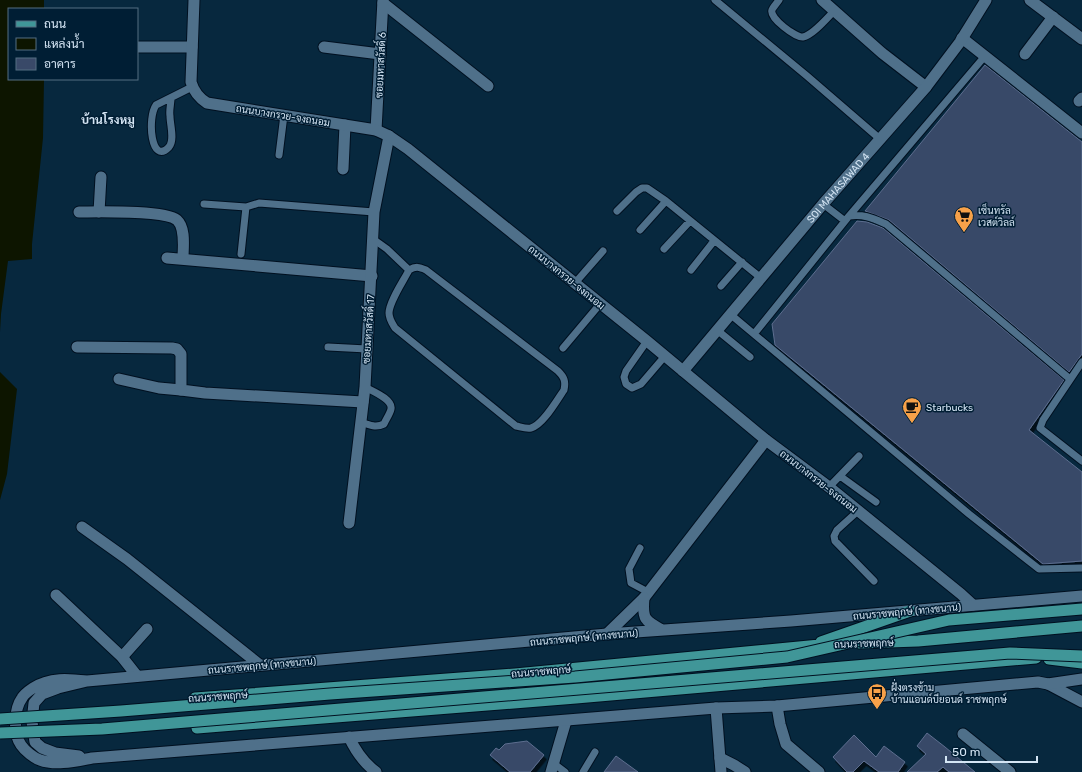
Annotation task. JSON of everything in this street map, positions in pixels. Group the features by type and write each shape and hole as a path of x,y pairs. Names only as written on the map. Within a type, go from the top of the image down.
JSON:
{"main road":[{"path":"0,719 121,712 330,694 575,677 787,657 949,620 1082,610"},
{"path":"812,645 910,611"},
{"name":"ถนนราชพฤกษ์","path":"0,713 515,674 812,645 918,641 1082,626"},
{"path":"0,733 102,729 1010,653 1082,655"},
{"path":"0,740 197,728 576,698 1082,655"},
{"path":"1036,658 1082,663"}],"street":[{"path":"192,87 190,82 194,0"},
{"path":"822,0 882,53 926,87"},
{"name":"SOI MAHASAWAD 4","path":"683,372 822,204 926,87 962,38 986,0"},
{"path":"1030,0 1082,39"},
{"path":"383,2 488,86"},
{"name":"ซอยมหาสวัสดิ์ 6","path":"376,130 383,2"},
{"path":"1025,54 1053,17"},
{"path":"962,38 1082,133"},
{"path":"138,46 192,47"},
{"path":"324,47 380,54"},
{"name":"ถนนบางกรวย-จงถนอม","path":"192,87 200,99 207,104 376,130 389,136 408,149 647,341 766,440 858,510 973,605"},
{"path":"343,169 345,125"},
{"name":"ซอยมหาสวัสดิ์ 17","path":"349,523 365,387 372,276 374,212 389,136"},
{"path":"98,212 101,177"},
{"path":"79,212 154,214 170,216 178,220 181,227 183,258"},
{"path":"167,258 183,258 372,276"},
{"path":"76,347 177,349 181,354 181,390"},
{"path":"119,379 158,388 205,393 363,402"},
{"path":"607,634 646,595 766,440"},
{"path":"82,527 127,559 260,665"},
{"path":"56,595 122,657 137,676"},
{"path":"646,595 642,611 648,622 663,630"},
{"name":"ถนนราชพฤกษ์ (ทางขนาน)","path":"92,758 55,753 42,748 35,742 32,722 34,703 42,694 58,688 87,681 137,676 607,634 791,621 1082,596"},
{"path":"122,657 147,630"},
{"name":"ถนนราชพฤกษ์ (ทางขนาน)","path":"87,681 65,679 50,681 34,687 22,697 17,708 15,726 20,745 31,755 40,760 55,763 92,758 187,752 349,737 716,708 777,706 1038,682 1048,684 1082,679"},
{"path":"1048,684 1082,702"},
{"path":"777,706 780,724 786,744 818,772"},
{"path":"716,708 721,772"},
{"path":"552,767 566,721"},
{"path":"963,734 1010,772"},
{"path":"349,737 354,748 376,772"},
{"path":"720,758 745,772"}],"lane":[{"path":"715,0 880,139"},
{"path":"779,0 772,9 772,14 775,19 798,37 804,37 811,34 835,10"},
{"path":"754,334 847,218 985,56"},
{"path":"171,98 169,115 171,142 164,150 160,150 153,144 153,109 156,105 192,87"},
{"path":"279,155 284,115"},
{"path":"617,211 636,192 642,188 647,188 666,201 760,278"},
{"path":"640,230 666,201"},
{"path":"204,204 246,206 259,202 374,212"},
{"path":"822,204 847,218 869,216 886,224 1070,379"},
{"path":"241,254 246,206"},
{"path":"664,250 690,221"},
{"path":"373,239 387,249 409,270"},
{"path":"691,270 714,241"},
{"path":"575,284 603,251"},
{"path":"721,286 742,262"},
{"path":"414,267 419,267 426,270 564,377 564,390 540,423 532,428 516,426 395,328 390,320 389,312 409,270 414,267"},
{"path":"564,348 600,304"},
{"path":"730,314 969,514 1040,569 1082,568"},
{"path":"717,330 750,357"},
{"path":"647,341 626,371 624,378 626,384 632,388 641,384 665,356"},
{"path":"328,347 367,349"},
{"path":"1082,362 1042,420 1040,428 1082,461"},
{"path":"361,422 380,426 384,424 391,408 387,400 365,387"},
{"path":"829,487 859,456"},
{"path":"840,476 876,502"},
{"path":"858,510 837,530 834,536 835,541 874,581"},
{"path":"640,548 630,569 630,579 631,583 646,595"},
{"path":"583,772 595,752"},
{"path":"552,767 564,772"}],"water":[{"path":"0,0 44,0 44,8 8,8 8,80 44,80 43,138 32,244 32,259 8,261 0,332"},
{"path":"0,372 17,389 7,474 0,500"}],"building":[{"path":"985,65 1082,142 1082,354 1069,372 889,220 865,211"},
{"path":"857,221 867,222 883,228 1064,380 1029,430 1082,472 1082,561 1043,564 775,345 772,324"},
{"path":"927,733 975,772 949,772 943,767 937,772 907,772 926,754 917,746"},
{"path":"854,735 876,757 884,746 905,762 898,772 879,772 864,761 853,772 847,772 833,757"},
{"path":"527,741 544,755 530,772 510,772 490,755 496,748 499,750 505,744"},
{"path":"616,756 638,772 604,772"}],"place":[{"name":"เซ็นทรัล เวสต์วิลล์","path":"964,233"},
{"name":"Starbucks","path":"912,424"},
{"name":"ฝั่งตรงข้าม บ้านแอนด์บียอนด์ ราชพฤกษ์","path":"877,710"}],"district":[{"name":"บ้านโรงหมู","path":"108,120"}]}
